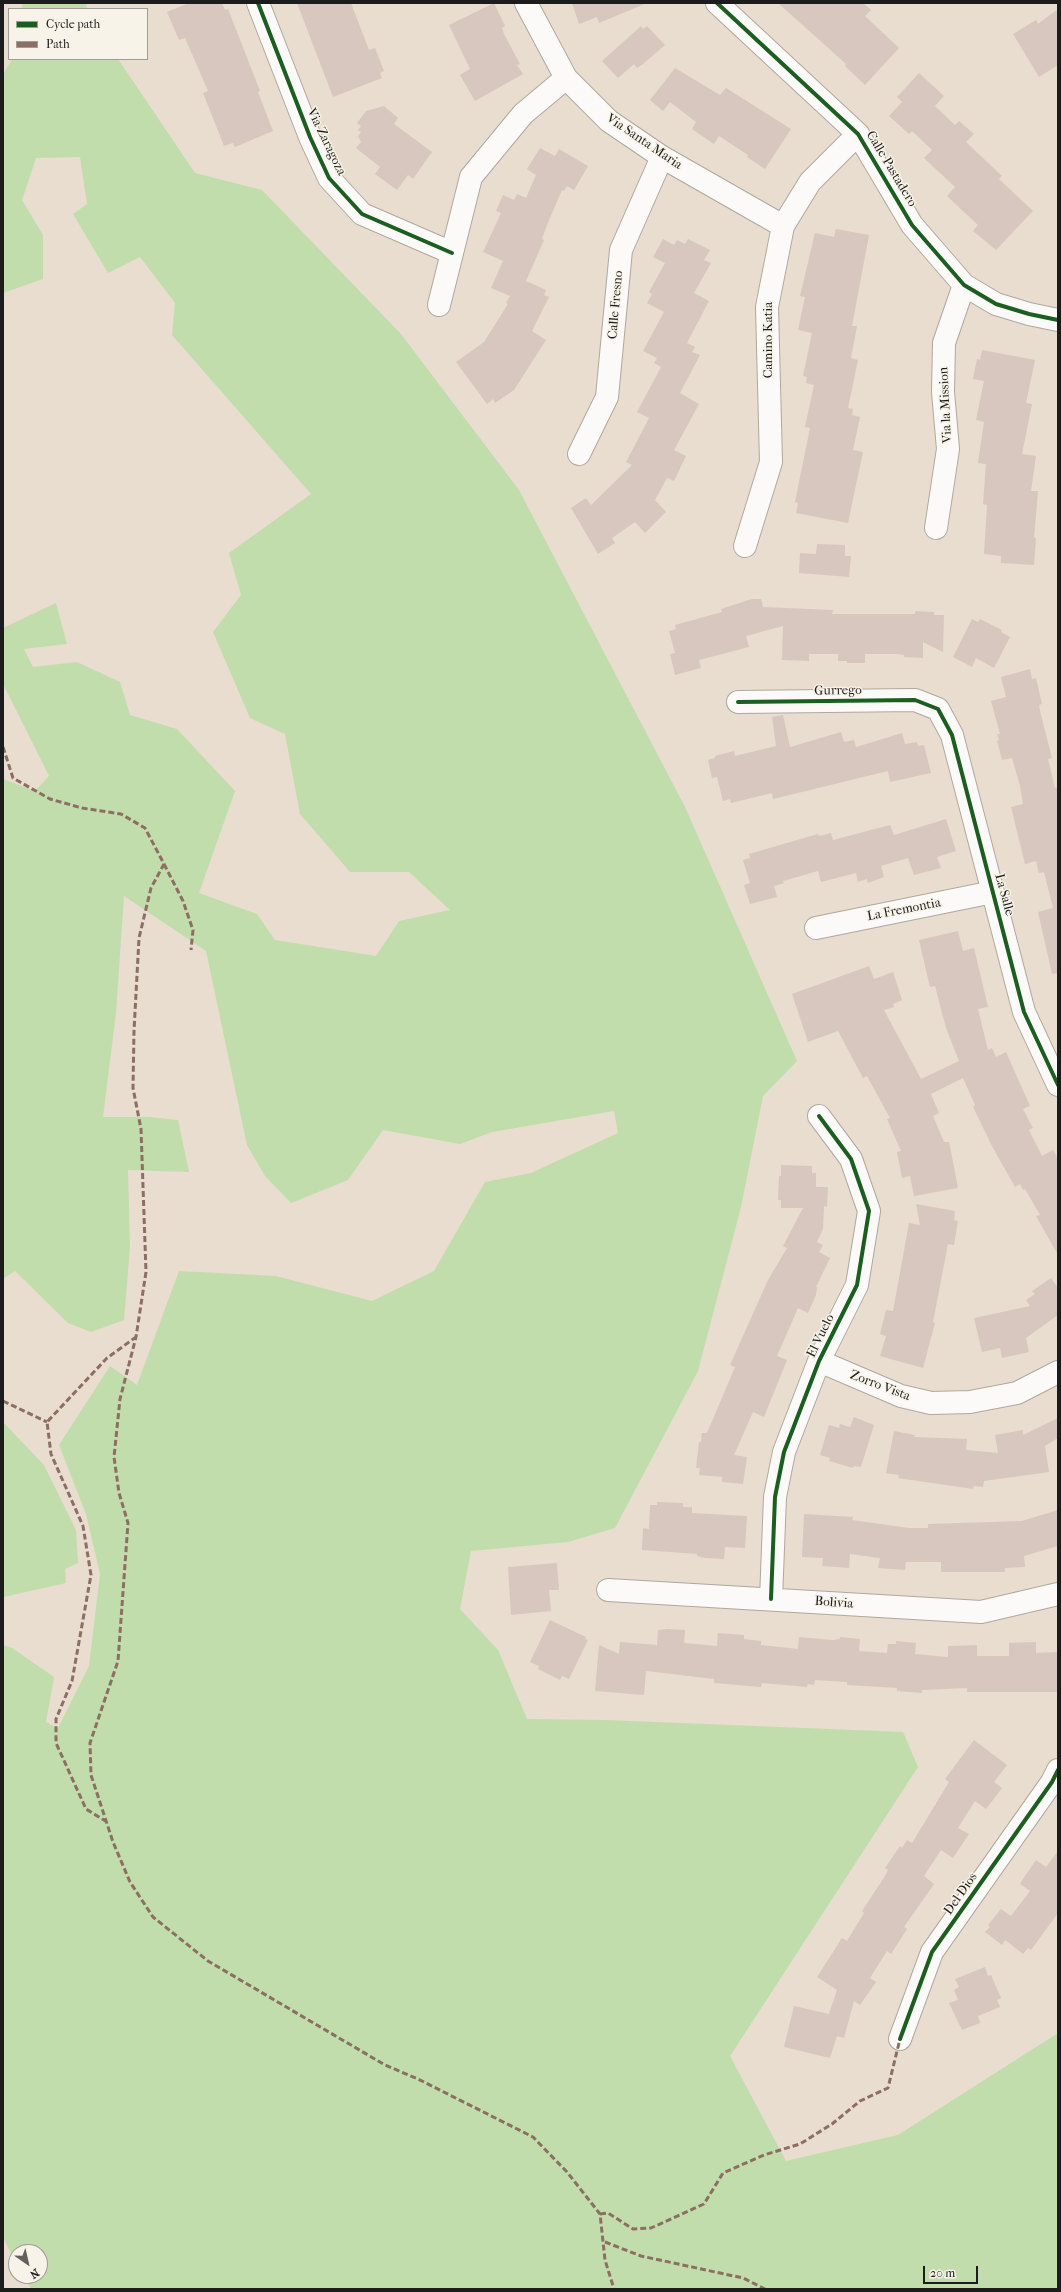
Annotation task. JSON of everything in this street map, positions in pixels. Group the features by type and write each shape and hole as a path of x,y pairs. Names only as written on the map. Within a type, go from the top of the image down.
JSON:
{"street":[{"name":"Via Zaragoza","path":"258,3 310,137 329,178 362,214 452,252"},
{"name":"Via Santa Maria","path":"526,3 566,78 609,121 662,157 784,226"},
{"name":"Calle Pastadero","path":"717,3 858,134 912,225 964,285 996,304 1058,320"},
{"path":"439,305 471,177 523,114 566,78"},
{"name":"Camino Katia","path":"745,546 772,462 767,307 784,226 810,182 858,134"},
{"name":"Calle Fresno","path":"579,454 608,397 620,250 662,157"},
{"name":"Via la Mission","path":"936,528 948,449 943,392 944,343 964,285"},
{"name":"Gurrego","path":"738,702 915,700 938,709"},
{"name":"La Salle","path":"938,709 952,735 1024,1012 1058,1085"},
{"name":"La Fremontia","path":"816,928 993,892"},
{"name":"El Vuelo","path":"771,1599 775,1497 784,1452 819,1361 857,1285 869,1212 851,1159 819,1116"},
{"name":"Zorro Vista","path":"819,1361 901,1396 931,1403 970,1402 1017,1393 1058,1372"},
{"name":"Bolivia","path":"608,1590 981,1612 1058,1594"},
{"name":"Del Dios","path":"900,2039 932,1952 1052,1782 1058,1770"}],"green space":[{"path":"22,3 86,3 87,8 22,8"},
{"path":"11,60 119,60 195,173 262,190 401,334 519,490 685,807 797,1061 763,1096 741,1207 698,1371 615,1528 568,1542 471,1551 460,1609 498,1650 527,1719 606,1720 903,1732 918,1767 730,2056 786,2161 898,2135 1058,2033 1058,2289 31,2289 28,2284 48,2284 48,2244 8,2244 8,2247 3,2238 3,1645 12,1648 54,1677 46,1722 58,1728 89,1666 100,1574 86,1514 59,1445 110,1366 137,1385 179,1271 276,1276 372,1301 434,1271 485,1182 531,1173 618,1133 614,1111 492,1132 460,1144 383,1130 348,1180 291,1203 265,1176 247,1145 206,951 124,896 116,1013 103,1117 149,1117 178,1120 189,1172 128,1170 130,1247 124,1320 91,1332 68,1323 15,1271 3,1279 3,779 35,791 49,776 3,684 3,628 56,603 67,644 24,649 33,667 77,662 120,682 130,715 177,729 235,791 199,893 257,914 275,940 376,956 399,921 450,910 409,872 350,872 300,814 285,734 250,718 213,632 241,595 229,553 311,494 172,335 175,303 140,257 108,273 73,214 87,204 80,157 36,158 22,200 43,235 43,279 3,293 3,75"},
{"path":"3,1422 44,1465 76,1530 78,1563 65,1569 66,1583 3,1597"}],"building":[{"path":"189,3 222,3 225,10 228,9 260,91 258,92 273,131 235,147 233,143 224,146 203,93 208,91 185,38 179,40 167,12"},
{"path":"297,3 351,3 369,50 375,48 384,71 380,73 382,78 333,97"},
{"path":"494,3 505,26 502,28 504,34 520,64 517,65 523,74 475,101 460,75 470,69 449,25"},
{"path":"572,3 647,3 599,23 597,17 579,24"},
{"path":"778,3 863,3 871,10 865,16 899,48 865,85 845,66 846,64"},
{"path":"1058,9 1058,65 1039,77 1013,34 1036,20 1038,24"},
{"path":"641,26 643,29 647,26 665,45 643,64 637,68 634,64 618,78 602,61"},
{"path":"675,68 720,95 726,88 791,129 765,169 747,157 748,155 719,136 714,144 692,129 696,122 670,102 663,111 650,100"},
{"path":"919,73 944,96 935,106 955,125 959,121 974,134 966,142 1002,176 999,179 1033,211 996,250 973,231 978,225 947,196 955,187 924,158 932,150 912,131 909,134 889,116 902,102 897,97"},
{"path":"384,106 398,118 394,124 432,152 413,179 408,175 397,190 375,174 380,167 356,148 361,142 358,136 361,132 358,130 361,126 357,123 366,111"},
{"path":"540,148 555,156 559,149 588,166 574,190 567,186 564,191 562,190 547,225 542,239 544,240 526,281 546,290 544,295 549,297 532,331 546,340 514,390 495,403 493,399 487,404 456,362 484,342 508,304 506,303 510,296 491,288 503,261 483,252 501,213 496,211 503,195 514,200 517,194 526,198 536,175 527,169"},
{"path":"836,229 869,235 852,326 857,326 851,358 858,360 848,408 853,409 852,415 860,417 853,450 863,452 848,523 796,513 798,503 795,502 810,428 805,427 814,385 806,383 807,377 803,376 812,333 798,330 805,297 800,296 815,233 834,237"},
{"path":"663,239 674,245 677,240 685,244 688,239 710,250 704,260 711,263 694,293 709,301 687,343 695,347 692,352 700,355 680,393 699,404 674,450 686,456 674,481 667,478 655,500 666,512 645,533 635,522 612,538 615,543 598,554 571,508 586,498 591,505 632,465 626,462 649,418 637,412 661,367 654,363 657,358 643,351 664,312 647,303 652,294 649,292 665,263 653,257"},
{"path":"982,350 1035,360 1026,403 1032,404 1022,454 1036,456 1031,491 1038,491 1034,538 1036,538 1034,565 1001,563 1001,556 984,554 987,505 983,504 986,464 978,463 984,422 976,420 984,381 973,379 977,359 980,360"},
{"path":"817,544 845,545 845,556 851,556 849,577 799,573 800,553 816,554"},
{"path":"752,599 761,599 763,607 833,610 832,614 915,614 915,611 934,612 934,615 944,615 943,652 923,642 923,658 904,657 904,655 896,654 865,654 865,663 847,663 847,661 838,661 838,654 809,654 809,661 782,660 783,626 746,636 749,647 699,660 701,668 675,675 670,654 675,653 669,631 676,629 675,625 722,612 721,609"},
{"path":"972,619 978,622 980,619 1002,630 1001,632 1010,637 994,668 976,658 972,667 953,657"},
{"path":"1030,669 1032,679 1036,678 1042,704 1039,705 1040,711 1052,758 1048,759 1055,788 1058,787 1058,973 1052,974 1038,912 1053,908 1044,872 1039,873 1036,861 1025,864 1011,807 1023,804 1020,786 1012,758 1002,760 997,741 999,740 997,734 1000,734 991,701 1006,697 1001,677"},
{"path":"783,715 790,747 841,732 844,742 854,740 856,747 902,733 905,744 917,742 918,746 924,745 931,773 890,782 888,771 773,799 772,793 731,803 730,799 723,801 717,777 712,778 708,760 715,758 715,756 734,751 735,756 776,746 772,717"},
{"path":"946,819 956,851 937,857 941,868 914,875 908,858 881,866 884,877 868,883 867,879 858,882 856,873 821,882 818,871 783,881 784,883 774,886 777,897 750,904 744,885 750,883 743,860 750,858 749,854 818,834 819,836 831,833 833,840 890,825 894,835"},
{"path":"958,931 963,951 974,948 988,1007 978,1009 988,1050 992,1048 996,1057 1006,1052 1030,1106 1023,1109 1033,1128 1029,1130 1042,1156 1053,1150 1058,1159 1058,1255 1036,1216 1040,1215 1025,1189 1023,1190 1020,1184 1015,1187 993,1148 973,1107 975,1105 963,1078 931,1094 939,1113 933,1116 944,1142 949,1142 958,1188 914,1196 910,1176 902,1178 897,1152 901,1151 887,1119 890,1118 867,1076 863,1078 838,1031 808,1042 792,994 869,966 874,979 893,972 902,1000 893,1004 894,1007 884,1010 921,1079 959,1061 946,1028 935,986 930,987 919,940"},
{"path":"781,1165 812,1166 812,1173 816,1173 816,1187 828,1187 827,1207 824,1206 823,1229 817,1242 823,1245 819,1252 830,1258 816,1287 816,1295 808,1313 798,1308 777,1356 787,1360 764,1417 753,1412 734,1455 747,1457 743,1484 722,1482 722,1477 699,1475 700,1468 696,1468 699,1442 701,1442 702,1433 707,1433 735,1367 730,1365 768,1280 787,1248 783,1246 803,1208 781,1208 781,1200 778,1200"},
{"path":"916,1204 955,1211 954,1220 958,1221 954,1245 948,1244 933,1322 935,1323 923,1368 880,1356 886,1336 880,1334 886,1310 893,1311 909,1223 920,1225"},
{"path":"1051,1278 1058,1288 1058,1315 1026,1338 1029,1352 1002,1358 1000,1348 982,1352 974,1318 1030,1306 1026,1300 1035,1294 1032,1291"},
{"path":"854,1417 874,1425 861,1467 854,1466 853,1468 829,1461 830,1458 820,1455 829,1425 839,1428 840,1424 850,1427"},
{"path":"1058,1418 1058,1438 1045,1446 1049,1472 984,1481 983,1487 974,1486 973,1489 898,1478 899,1475 886,1473 894,1431 915,1435 914,1437 967,1439 966,1450 998,1453 995,1435 1023,1430 1023,1435"},
{"path":"657,1502 683,1503 683,1507 692,1507 692,1513 747,1516 745,1548 725,1547 724,1559 705,1558 697,1556 697,1554 642,1550 643,1528 649,1529 650,1505 657,1505"},
{"path":"1058,1510 1058,1546 1024,1556 1025,1567 1005,1568 1005,1572 941,1572 941,1562 906,1562 905,1570 878,1568 880,1558 850,1554 849,1568 822,1566 823,1558 802,1557 804,1514 853,1517 852,1520 909,1528 928,1528 928,1524 1022,1521"},
{"path":"557,1563 559,1590 549,1590 551,1611 511,1615 508,1567"},
{"path":"550,1620 586,1637 585,1639 588,1640 569,1679 562,1676 560,1680 538,1669 539,1666 530,1662"},
{"path":"658,1630 685,1630 684,1643 717,1646 718,1633 744,1635 744,1639 761,1641 761,1645 798,1649 799,1637 832,1640 840,1639 840,1637 860,1639 859,1651 887,1653 888,1644 896,1644 896,1641 916,1643 915,1654 948,1657 948,1646 977,1645 977,1656 1009,1656 1009,1643 1036,1642 1036,1653 1057,1652 1058,1692 967,1692 967,1688 922,1690 922,1693 897,1691 897,1688 847,1685 847,1682 815,1680 814,1685 808,1684 807,1687 762,1683 761,1687 714,1683 714,1679 646,1671 644,1695 595,1691 599,1645 619,1654 620,1642 657,1645"},
{"path":"974,1740 1007,1765 994,1782 1002,1788 986,1809 975,1801 958,1828 969,1834 953,1858 941,1850 924,1876 934,1884 904,1927 907,1929 891,1954 887,1951 870,1978 876,1982 860,2005 854,2001 844,2038 837,2036 830,2058 784,2047 794,2006 829,2014 837,1990 817,1977 842,1938 847,1941 864,1913 862,1911 885,1876 888,1870 885,1868 900,1846 902,1848 907,1840 912,1843 949,1782 945,1779"},
{"path":"1058,1851 1058,1913 1031,1950 1028,1948 1023,1954 1005,1940 1002,1945 985,1932 990,1927 988,1925 1001,1909 1011,1916 1030,1891 1020,1884 1036,1860 1046,1867"},
{"path":"985,1967 988,1976 991,1975 1001,1998 997,2000 1000,2007 978,2016 980,2023 962,2030 949,2003 958,2000 954,1990 959,1987 955,1979"}],"marked path":[{"path":"3,747 13,778 50,799 82,808 121,814 145,828 164,864 151,888 139,938 134,1031 133,1088 141,1129 146,1272 136,1337 120,1399 114,1457 119,1493 128,1523 118,1661 90,1743 91,1775 113,1842 130,1882 153,1917 208,1961 385,2065 418,2079 533,2137 567,2172 600,2214 605,2260 614,2289"},
{"path":"164,864 183,901 193,930 191,950"},
{"path":"107,1822 86,1809 56,1743 56,1719 72,1681 91,1575 83,1526 51,1454 47,1422 107,1358 136,1337"},
{"path":"3,1401 47,1422"},
{"path":"600,2214 608,2213 633,2229 651,2228 704,2204 723,2173 764,2155 800,2144 832,2124 860,2101 888,2088 900,2039"},
{"path":"605,2242 641,2256 743,2278 765,2289"}],"cycle path":[{"path":"258,3 310,137 329,178 362,214 452,253"},
{"path":"717,3 858,134 912,225 964,285 996,304 1029,314 1058,320"},
{"path":"738,702 915,700 938,709 952,735 1024,1012 1058,1085"},
{"path":"771,1599 775,1497 784,1452 819,1361 857,1285 869,1211 851,1159 819,1116"},
{"path":"900,2039 932,1952 1052,1782 1058,1770"}]}
